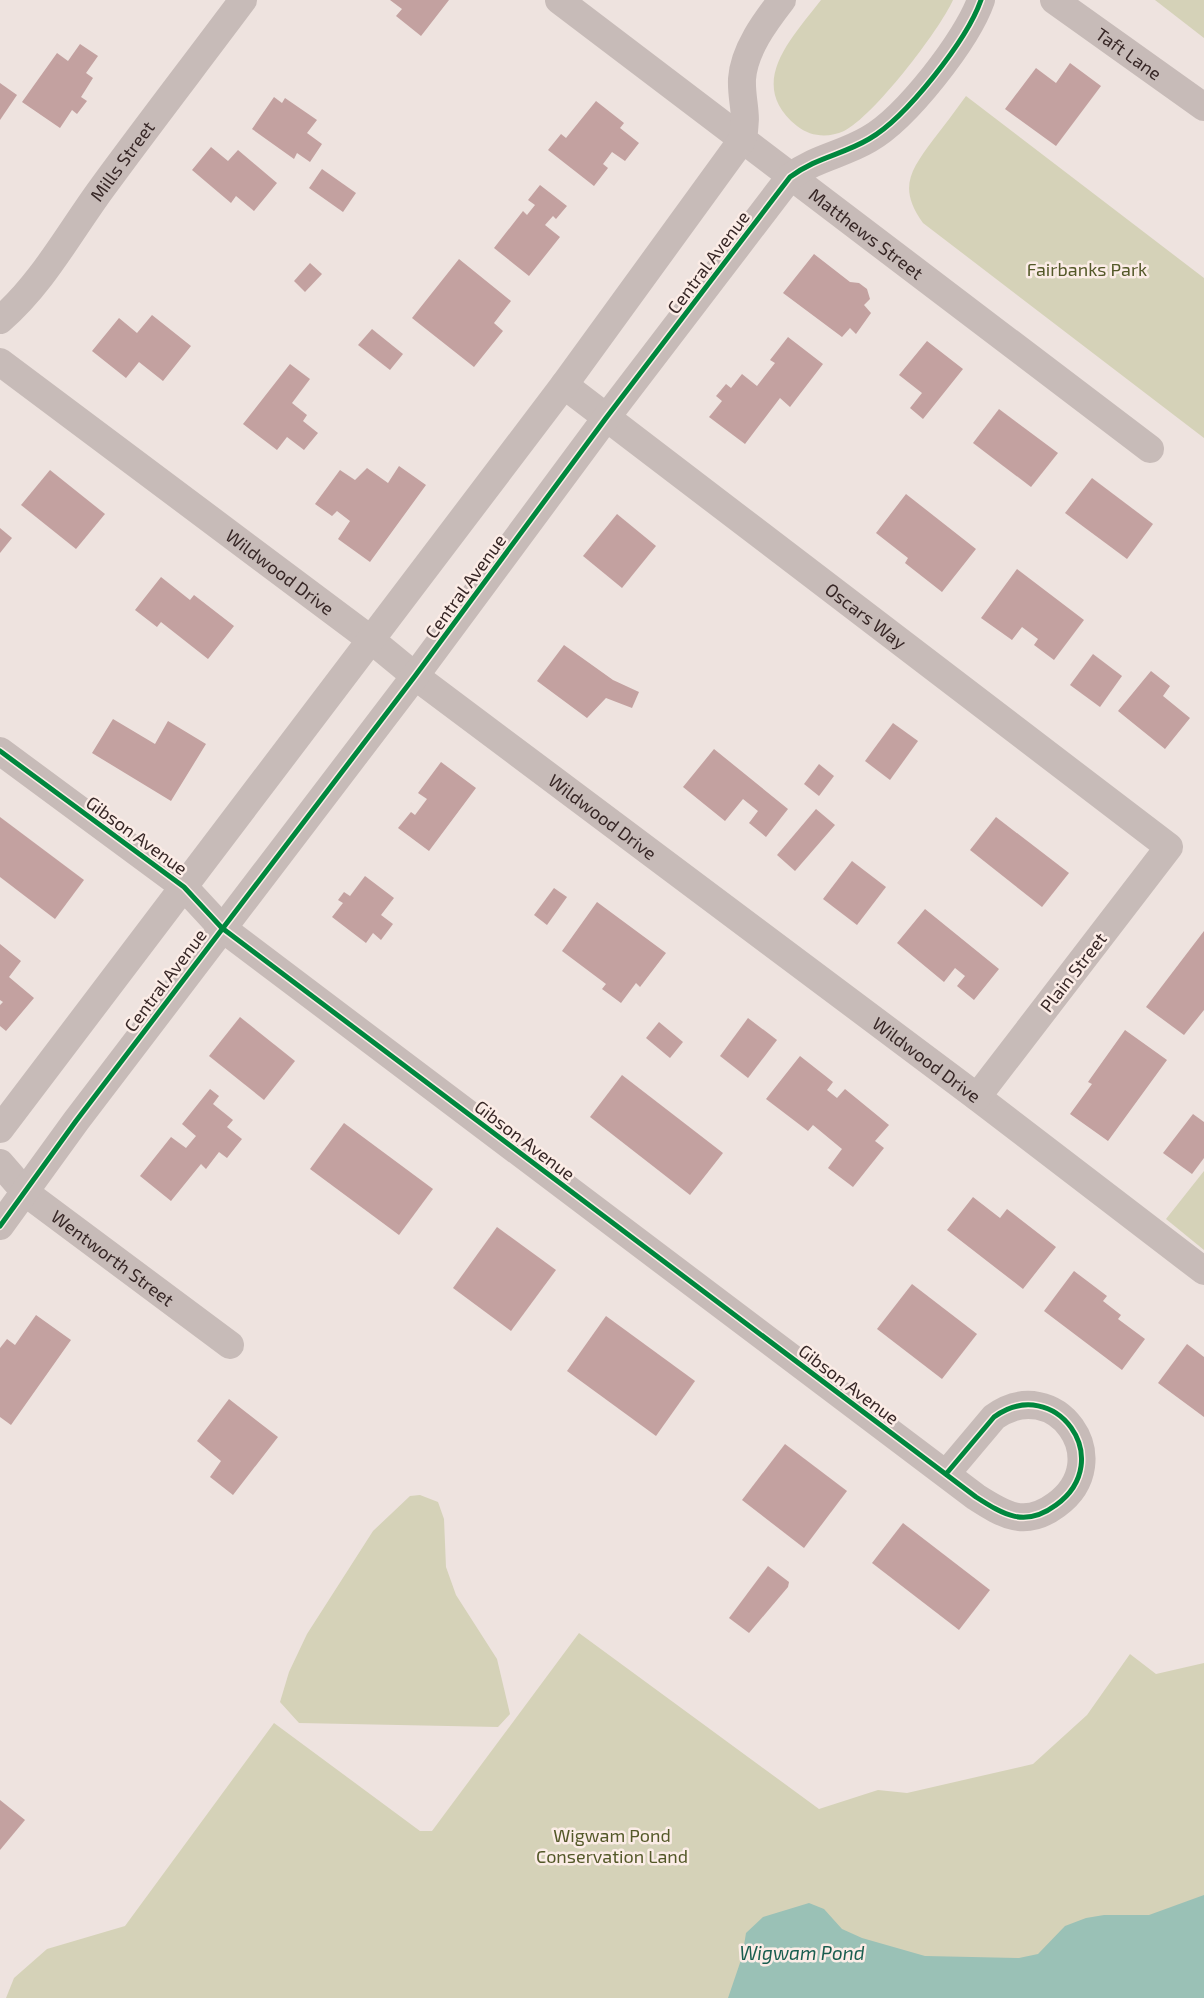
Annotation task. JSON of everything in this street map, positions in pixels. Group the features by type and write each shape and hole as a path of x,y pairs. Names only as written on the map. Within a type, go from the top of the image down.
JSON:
{"street":[{"name":"Mills Street","path":"0,320 20,302 43,273 102,188 243,0"},
{"name":"Matthews Street","path":"560,0 790,177 1150,449"},
{"path":"0,1129 564,385 742,140 746,112 742,79 744,64 763,28 782,0"},
{"name":"Central Avenue","path":"0,1226 26,1193 60,1142 415,676 606,418 790,177 820,158 854,147 871,138 903,112 954,47 981,0"},
{"name":"Taft Lane","path":"1054,0 1204,107"},
{"name":"Wildwood Drive","path":"0,362 977,1097 1204,1271"},
{"name":"Oscars Way","path":"564,385 1169,847"},
{"name":"Gibson Avenue","path":"0,751 184,887 222,928 976,1497 1004,1513 1028,1518 1049,1510 1067,1496 1076,1483 1082,1465 1082,1453 1078,1438 1068,1423 1045,1408 1019,1406 1002,1412 988,1423 946,1474"},
{"name":"Plain Street","path":"977,1097 1169,847"},
{"name":"Wentworth Street","path":"0,1163 26,1193 230,1345"}],"green space":[{"path":"821,0 953,0 934,32 888,92 856,123 844,131 832,135 814,134 802,130 782,110 775,94 774,78 787,45"},
{"path":"1155,0 1204,0 1204,38"},
{"name":"Fairbanks Park","path":"966,96 1204,278 1204,438 923,223 915,211 909,190 913,171 925,151"},
{"path":"1204,1171 1204,1250 1166,1219"},
{"path":"420,1495 438,1502 444,1519 446,1567 456,1595 497,1659 510,1714 498,1727 299,1723 280,1702 289,1672 307,1634 373,1531 410,1496"},
{"name":"Wigwam Pond Conservation Land","path":"579,1633 819,1809 878,1790 907,1793 1033,1764 1087,1715 1130,1654 1156,1674 1204,1663 1204,1998 6,1998 14,1978 47,1949 125,1926 274,1723 420,1831 432,1831"}],"water":[{"name":"Wigwam Pond","path":"1204,1895 1204,1998 728,1998 742,1957 746,1933 763,1917 809,1903 824,1909 842,1929 862,1938 925,1956 1019,1958 1038,1954 1065,1926 1086,1918 1104,1915 1149,1915"}],"building":[{"path":"390,0 449,0 421,36 396,16 402,9"},
{"path":"80,44 98,56 86,73 93,78 81,97 87,101 77,114 72,110 60,128 22,102 57,53 68,61"},
{"path":"1070,63 1101,86 1056,146 1005,109 1036,68 1056,83"},
{"path":"0,83 17,95 0,120"},
{"path":"274,97 282,103 285,98 317,120 307,133 322,144 310,162 297,153 294,159 252,129"},
{"path":"596,101 624,123 620,128 639,143 625,161 612,152 603,164 608,168 594,186 548,150 561,134 566,138"},
{"path":"211,147 228,161 238,150 277,183 254,211 236,196 231,203 192,170"},
{"path":"322,169 356,193 343,212 309,188"},
{"path":"540,185 567,206 556,219 553,216 545,225 560,237 529,276 494,248 523,211 527,215 535,205 528,200"},
{"path":"814,254 850,282 859,283 867,289 870,299 864,305 871,313 856,334 850,328 842,337 783,293"},
{"path":"459,259 511,301 494,323 503,331 474,367 412,318"},
{"path":"310,263 322,274 305,292 294,281"},
{"path":"152,315 191,346 163,381 139,362 126,378 92,351 119,318 137,333"},
{"path":"372,329 403,354 390,370 358,345"},
{"path":"788,337 823,364 790,407 780,398 745,444 709,417 722,401 716,396 726,384 731,388 742,374 757,386 775,363 770,360"},
{"path":"927,341 963,369 923,419 910,408 922,393 899,375"},
{"path":"290,364 310,379 292,403 307,415 303,421 318,433 304,450 287,437 277,450 243,424"},
{"path":"999,409 1058,453 1031,487 973,443"},
{"path":"399,466 426,485 370,562 338,539 350,521 337,511 332,516 315,504 340,470 355,480 367,468 388,483"},
{"path":"50,470 105,514 76,549 21,505"},
{"path":"1092,478 1153,524 1127,559 1065,513"},
{"path":"906,494 976,549 942,592 905,563 908,558 876,533"},
{"path":"617,514 656,546 622,588 583,556"},
{"path":"0,528 12,538 0,553"},
{"path":"1017,569 1084,620 1054,660 1034,645 1038,639 1022,627 1012,640 981,618"},
{"path":"161,577 190,600 194,595 234,626 208,659 161,622 157,627 135,610"},
{"path":"564,645 613,680 639,692 632,708 606,698 587,718 537,681"},
{"path":"1093,654 1122,676 1100,707 1070,685"},
{"path":"1151,671 1170,686 1163,696 1190,718 1165,749 1118,711"},
{"path":"113,719 155,744 168,721 206,744 171,801 92,753"},
{"path":"893,723 918,741 890,780 865,761"},
{"path":"714,749 788,809 766,837 749,823 758,811 743,799 725,821 683,787"},
{"path":"441,762 476,788 429,851 398,828 411,812 415,815 427,799 418,793"},
{"path":"819,764 834,776 819,796 804,784"},
{"path":"816,809 835,825 795,871 777,855"},
{"path":"0,817 84,880 55,919 0,877"},
{"path":"996,817 1069,873 1042,907 970,850"},
{"path":"852,861 886,887 857,925 823,899"},
{"path":"365,876 394,898 381,915 393,924 381,940 373,933 366,943 332,917 343,903 338,900 344,892 350,896"},
{"path":"554,888 567,897 547,925 534,915"},
{"path":"597,902 666,953 640,987 636,983 621,1003 602,989 606,984 562,951"},
{"path":"925,909 999,969 974,1000 957,986 965,976 955,968 944,982 897,943"},
{"path":"1204,931 1204,1010 1184,1035 1146,1007"},
{"path":"0,944 21,961 9,977 34,998 6,1031 0,1026 0,1005 3,1002 0,1000"},
{"path":"240,1017 295,1061 264,1100 209,1056"},
{"path":"748,1018 777,1040 748,1078 720,1056"},
{"path":"659,1022 683,1042 670,1058 646,1038"},
{"path":"1125,1030 1167,1060 1108,1141 1070,1114 1092,1084 1088,1082"},
{"path":"800,1056 833,1082 827,1090 837,1098 845,1089 889,1125 875,1141 884,1148 853,1187 828,1168 842,1149 813,1125 808,1131 766,1099"},
{"path":"622,1075 723,1153 690,1195 590,1117"},
{"path":"210,1089 219,1096 213,1104 233,1120 227,1127 242,1139 227,1158 219,1152 206,1169 201,1164 171,1201 140,1176 171,1137 186,1148 196,1136 182,1124"},
{"path":"1193,1114 1204,1122 1204,1158 1192,1174 1163,1153"},
{"path":"344,1123 433,1189 399,1235 310,1169"},
{"path":"973,1197 1000,1218 1007,1209 1056,1247 1023,1289 947,1230"},
{"path":"497,1227 556,1270 511,1331 453,1288"},
{"path":"1074,1271 1107,1296 1103,1301 1121,1315 1118,1319 1145,1339 1122,1370 1044,1311"},
{"path":"912,1284 977,1334 942,1379 877,1329"},
{"path":"36,1315 71,1340 11,1425 0,1417 0,1348 7,1339 15,1345"},
{"path":"606,1316 695,1381 656,1436 567,1371"},
{"path":"1187,1344 1204,1357 1204,1417 1158,1383"},
{"path":"229,1399 278,1437 233,1495 210,1477 221,1461 197,1441"},
{"path":"785,1444 847,1491 804,1548 742,1500"},
{"path":"903,1523 990,1590 959,1630 872,1563"},
{"path":"768,1566 789,1582 788,1587 749,1633 729,1618"},
{"path":"0,1800 25,1820 0,1850"}],"cycle path":[{"path":"0,1226 76,1121 415,676 606,418 790,177 820,160 869,139 884,129 934,77 963,36 981,0"},
{"path":"0,751 184,887 222,928 976,1497 1005,1514 1024,1517 1045,1512 1056,1505 1074,1486 1081,1466 1080,1446 1071,1428 1057,1414 1038,1406 1017,1406 994,1417 946,1474"}]}
